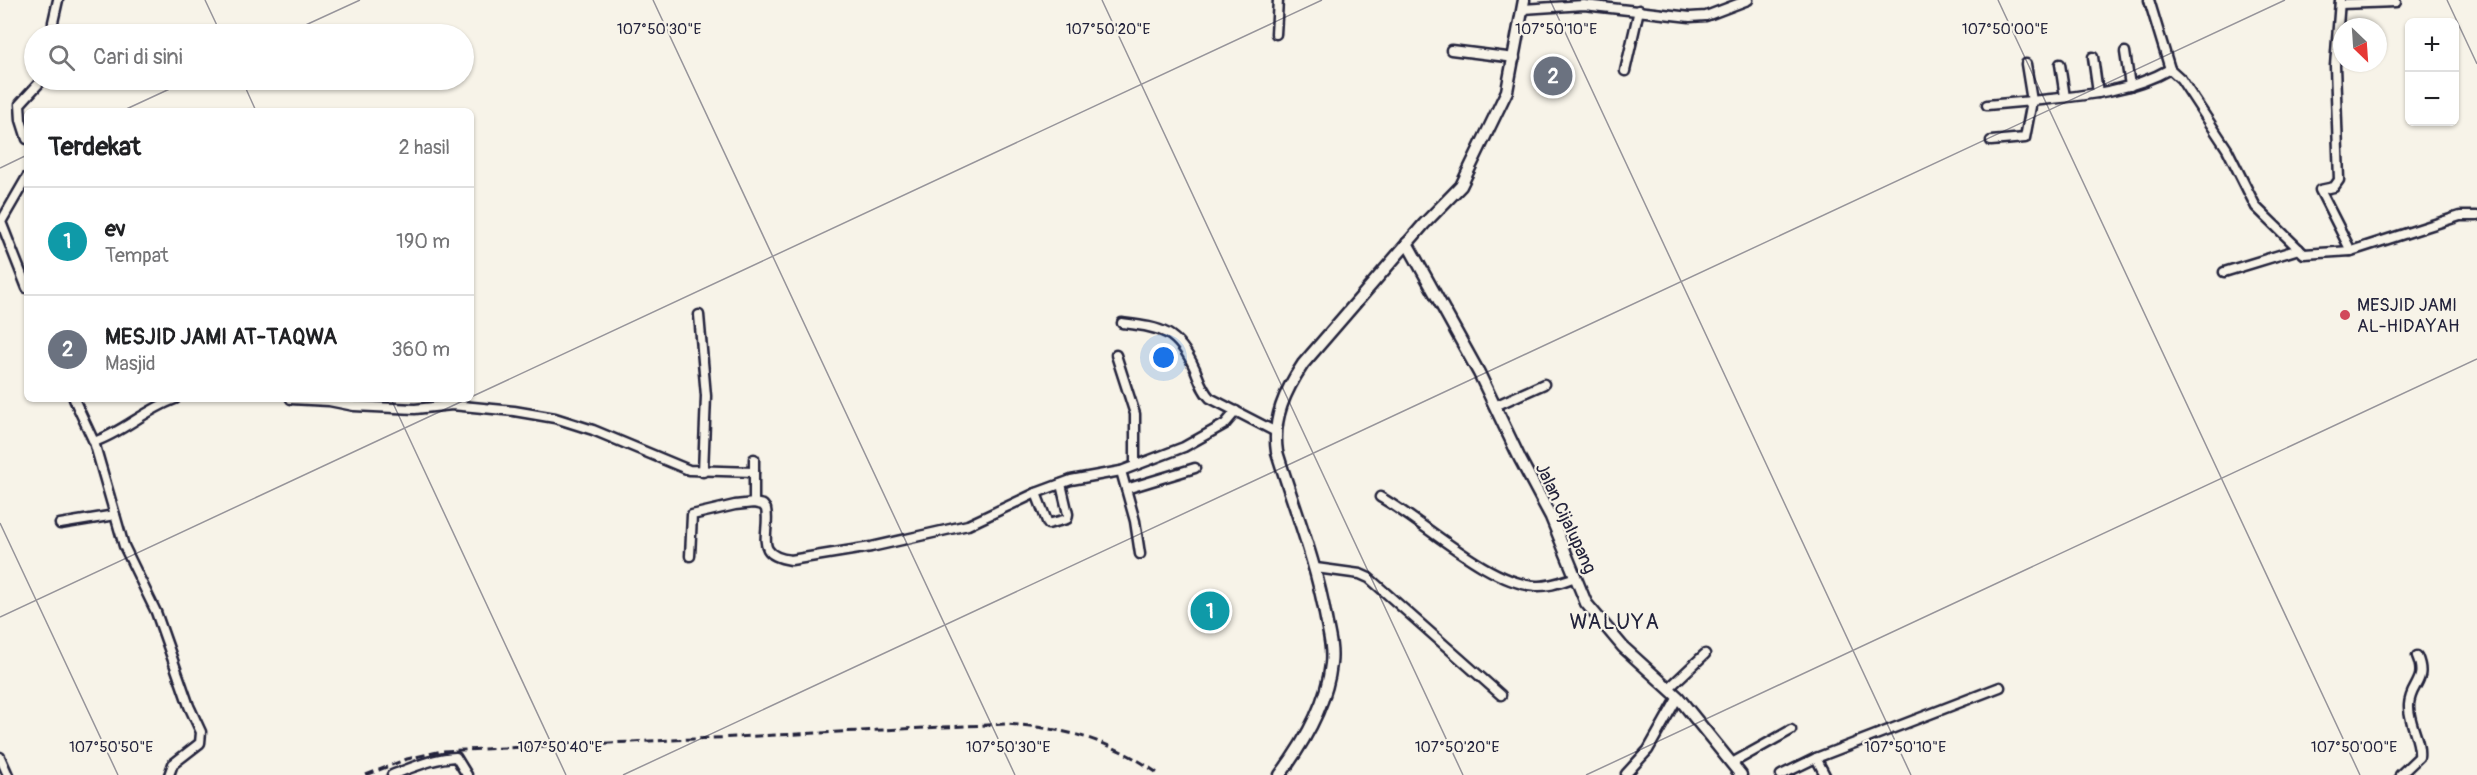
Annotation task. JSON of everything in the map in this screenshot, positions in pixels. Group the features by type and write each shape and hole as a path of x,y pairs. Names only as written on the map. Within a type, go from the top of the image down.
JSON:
{"street":[{"path":"53,24 58,0"},
{"path":"1276,34 1278,0"},
{"path":"1280,775 1303,740 1323,697 1331,665 1331,642 1316,568 1280,461 1276,432 1283,399 1303,364 1407,243 1454,195 1468,176 1484,135 1504,99 1515,58 1523,4 1584,4 1690,17 1706,16 1748,0"},
{"path":"2149,0 2170,69 2181,79 2227,149 2256,207 2304,254 2350,251 2460,216 2477,216"},
{"path":"2350,251 2320,190 2334,187 2339,180 2335,66 2340,2 2396,2"},
{"path":"1625,71 1639,10"},
{"path":"1450,50 1515,58"},
{"path":"2125,52 2130,86"},
{"path":"2093,57 2098,93"},
{"path":"1991,141 2025,138 2032,101 2026,64"},
{"path":"2060,64 2065,97"},
{"path":"1987,105 2098,93 2154,78 2170,69"},
{"path":"24,130 20,104 33,90"},
{"path":"23,267 1,222 24,182"},
{"name":"Jalan Cijalupang","path":"1407,243 1495,406 1551,517 1586,603 1608,631 1670,688 1741,775"},
{"path":"2224,272 2298,249"},
{"path":"699,315 706,396 703,472"},
{"path":"1122,323 1158,328 1170,334 1188,355 1207,394 1276,432"},
{"path":"1116,356 1135,414 1135,465"},
{"path":"1495,406 1544,384"},
{"path":"75,402 94,442 124,546 156,612 189,706 201,732 200,743 172,764 169,775"},
{"path":"94,442 113,435 149,411 169,402"},
{"path":"334,402 354,406 415,409 452,405 514,411 555,418 593,430 689,470 754,472"},
{"path":"690,556 692,515 735,505 754,503 763,505 766,508 764,531 770,552 778,558 791,560 871,547 968,525 1035,493 1083,477 1121,471 1184,447 1225,424 1236,411"},
{"path":"754,459 754,503"},
{"path":"1126,489 1195,468"},
{"path":"1121,471 1135,521 1140,554"},
{"path":"1035,493 1048,524 1066,519 1068,514 1061,484"},
{"path":"1380,497 1439,538 1502,577 1527,585 1550,586 1576,577"},
{"path":"60,524 116,515"},
{"path":"1316,568 1360,574 1369,578 1501,695"},
{"path":"1670,688 1705,654"},
{"path":"2400,775 2419,757 2419,745 2408,707 2421,679 2422,667 2417,656"},
{"path":"1781,775 1816,758 2000,687"},
{"path":"1626,774 1648,750 1678,697"},
{"path":"1732,763 1791,730"},
{"path":"0,757 8,775"},
{"path":"392,775 422,765 430,759 456,757 467,775"},
{"path":"1816,758 1825,775"}],"railway":[{"path":"366,775 407,759 442,751 1007,724 1049,729 1087,738 1124,753 1160,775"}],"place":[{"name":"MESJID JAMI AT-TAQWA","path":"1553,76"},
{"name":"MESJID JAMI AL-HIDAYAH","path":"2345,315"},
{"name":"ev","path":"1210,611"}],"district":[{"name":"WALUYA","path":"1615,622"}]}
